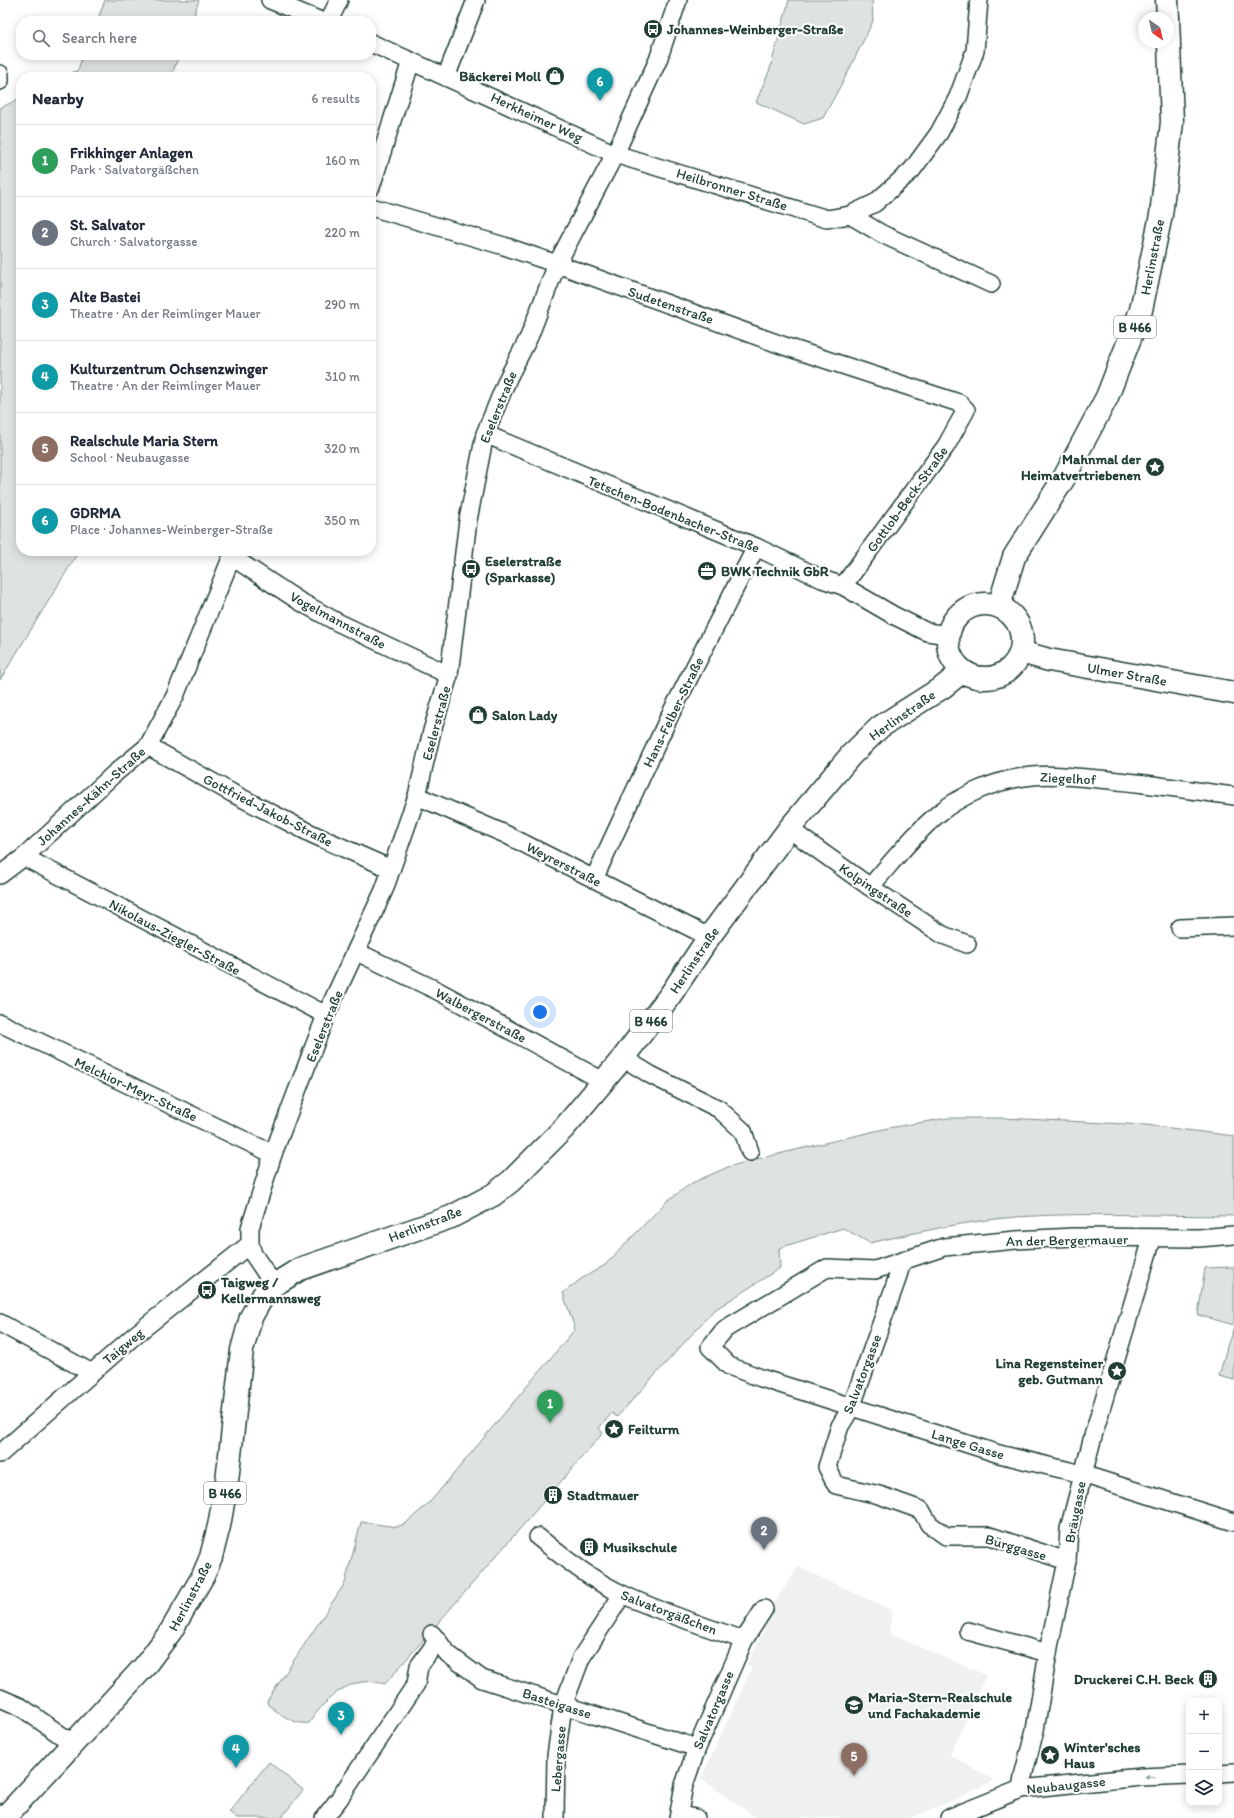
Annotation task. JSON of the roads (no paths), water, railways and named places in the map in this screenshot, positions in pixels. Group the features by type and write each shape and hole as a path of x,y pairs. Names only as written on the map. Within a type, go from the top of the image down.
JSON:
{"main road":[{"name":"Herlinstraße","path":"1167,0 1168,12"},
{"name":"Herlinstraße","path":"999,606 1014,557 1064,478 1107,397 1141,310 1160,215 1172,122 1169,48"},
{"path":"988,604 999,606 1009,612 1018,625 1023,641 1021,652 1016,662 1007,671 997,676 973,676 963,671 951,655 948,645 952,624 959,615 967,609 977,605 988,604"},
{"name":"Ulmer Straße","path":"1021,652 1049,660 1234,693"},
{"name":"Herlinstraße","path":"4,1818 144,1667 171,1631 203,1576 211,1557 219,1526 226,1488 242,1350 247,1328 258,1302 274,1285 300,1269 451,1217 493,1195 511,1180 564,1128 623,1058 671,994 709,937 789,829 847,760 880,727 942,687 963,671"}],"street":[{"path":"270,0 309,16"},
{"path":"332,16 339,0"},
{"path":"446,77 476,0"},
{"path":"615,154 658,60 678,0"},
{"name":"Heilbronner Straße","path":"615,154 827,219 850,215 875,203 912,170 939,133 958,97 975,51 979,0"},
{"name":"Herkheimer Weg","path":"376,45 615,154"},
{"path":"376,171 411,61"},
{"path":"0,74 0,81"},
{"name":"Eselerstraße","path":"274,1285 256,1260 250,1244 250,1228 273,1154 326,1015 384,890 417,796 432,731 449,675 468,520 484,434 508,378 529,338 557,264 615,154"},
{"name":"Sudetenstraße","path":"376,209 504,246 557,264 790,348 959,403 966,410"},
{"path":"850,215 882,234 991,284"},
{"name":"Gottlob-Beck-Straße","path":"843,586 946,446 966,410"},
{"name":"Tetschen-Bodenbacher-Straße","path":"484,434 756,547 822,579 843,586 909,624 927,632 949,635"},
{"name":"Hans-Felber-Straße","path":"594,879 670,715 756,547"},
{"name":"Johannes-Kähn-Straße","path":"0,875 24,857 114,774 148,746 175,696 232,556"},
{"name":"Vogelmannstraße","path":"236,556 298,600 337,622 449,675"},
{"name":"Gottfried-Jakob-Straße","path":"148,746 232,794 312,834 391,869"},
{"name":"Ziegelhof","path":"870,886 920,831 939,813 966,796 992,785 1022,777 1052,774 1116,780 1234,796"},
{"name":"Weyrerstraße","path":"417,796 505,834 709,937"},
{"name":"Kolpingstraße","path":"789,829 943,935 967,944"},
{"name":"Nikolaus-Ziegler-Straße","path":"24,857 326,1015"},
{"path":"1180,928 1234,926"},
{"name":"Walbergerstraße","path":"356,952 438,991 603,1081"},
{"name":"Melchior-Meyr-Straße","path":"0,1023 273,1154"},
{"path":"623,1058 651,1075 719,1109 743,1131 750,1152"},
{"name":"An der Bergermauer","path":"710,1347 726,1329 827,1268 875,1270 944,1247 1016,1240 1073,1238 1152,1239 1234,1235"},
{"name":"Bräugasse","path":"1021,1790 1022,1776 1035,1730 1048,1654 1067,1562 1069,1529 1082,1474 1152,1239"},
{"name":"Taigweg","path":"0,1454 135,1335 250,1244"},
{"name":"Salvatorgasse","path":"836,1485 827,1467 840,1426 851,1408 902,1262"},
{"path":"0,1323 92,1373"},
{"name":"Lange Gasse","path":"710,1347 729,1366 851,1408 998,1454 1082,1474 1234,1522"},
{"name":"Bürggasse","path":"836,1485 878,1495 921,1510 929,1524 946,1536 990,1536 1067,1562"},
{"name":"Salvatorgäßchen","path":"538,1537 571,1564 622,1595 671,1616 744,1640"},
{"name":"Lebergasse","path":"555,1818 556,1756 563,1706 581,1658 622,1595"},
{"name":"Salvatorgasse","path":"679,1816 684,1785 697,1748 744,1640 764,1609"},
{"path":"968,1631 1048,1654"},
{"name":"Basteigasse","path":"324,1818 339,1799 416,1684 419,1666 435,1637 448,1654 482,1679 697,1748"},
{"path":"0,1698 21,1707 72,1743"},
{"path":"1222,1773 1234,1772"},
{"name":"Neubaugasse","path":"949,1818 1021,1790 1140,1777 1186,1775"},
{"path":"679,1816 696,1818"}],"place":[{"name":"Johannes-Weinberger-Straße","path":"653,29"},
{"name":"Bäckerei Moll","path":"555,76"},
{"name":"GDRMA","path":"600,101"},
{"name":"Mahnmal der Heimatvertriebenen","path":"1155,467"},
{"name":"Eselerstraße (Sparkasse)","path":"471,569"},
{"name":"BWK Technik GbR","path":"707,571"},
{"name":"Salon Lady","path":"478,715"},
{"name":"Taigweg / Kellermannsweg","path":"207,1290"},
{"name":"Lina Regensteiner geb. Gutmann","path":"1117,1371"},
{"name":"Frikhinger Anlagen","path":"550,1423"},
{"name":"Feilturm","path":"614,1429"},
{"name":"Stadtmauer","path":"553,1495"},
{"name":"Musikschule","path":"589,1547"},
{"name":"St. Salvator","path":"764,1550"},
{"name":"Druckerei C.H. Beck","path":"1208,1679"},
{"name":"Maria-Stern-Realschule und Fachakademie","path":"854,1705"},
{"name":"Alte Bastei","path":"341,1735"},
{"name":"Winter'sches Haus","path":"1050,1755"},
{"name":"Kulturzentrum Ochsenzwinger","path":"236,1768"},
{"name":"Realschule Maria Stern","path":"854,1776"}]}
